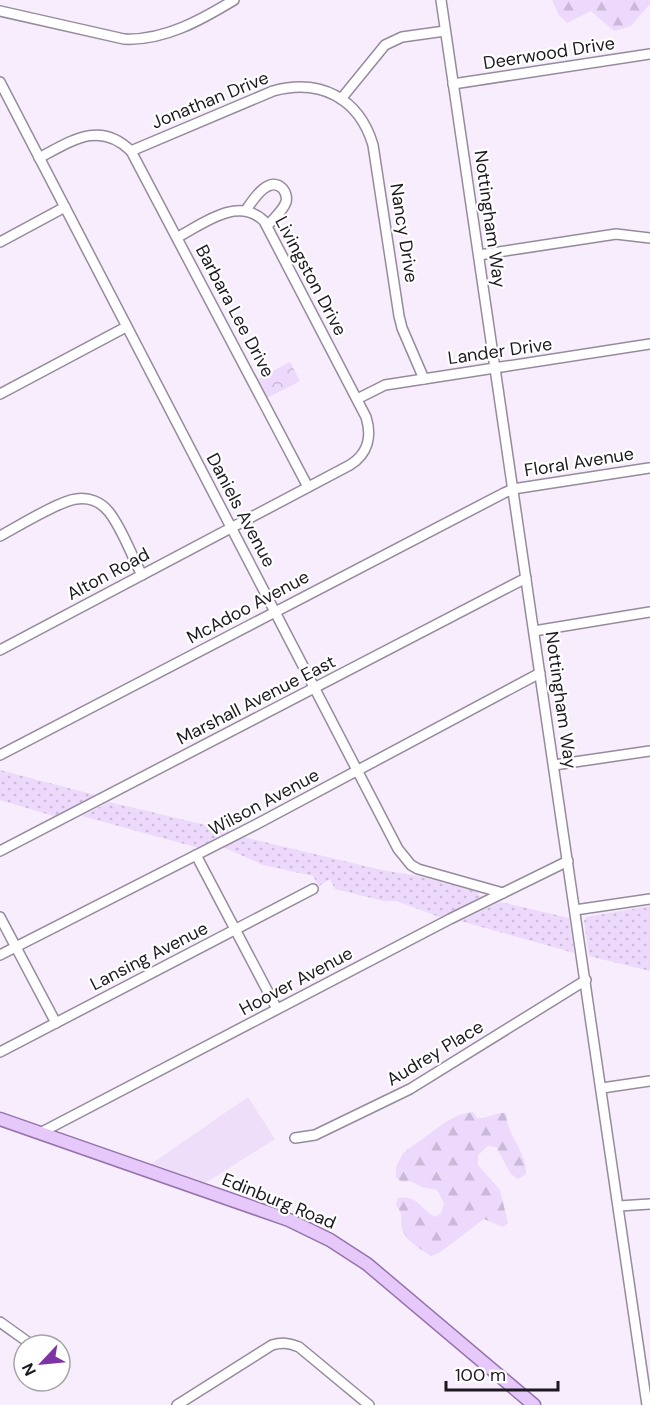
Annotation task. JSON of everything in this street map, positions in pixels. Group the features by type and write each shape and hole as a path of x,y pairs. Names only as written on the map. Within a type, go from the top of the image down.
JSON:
{"main road":[{"name":"Edinburg Road","path":"0,1119 289,1220 330,1240 367,1264 534,1405"}],"street":[{"path":"0,11 114,37 137,39 171,32 234,0"},
{"name":"Nottingham Way","path":"441,0 647,1405"},
{"path":"341,99 385,45 402,37 446,31"},
{"name":"Deerwood Drive","path":"453,84 650,54"},
{"name":"Daniels Avenue","path":"0,82 398,849 411,865 418,869 503,893"},
{"name":"Jonathan Drive","path":"131,151 285,87 321,89 341,99"},
{"name":"Nancy Drive","path":"341,99 359,115 370,135 399,316 424,379"},
{"path":"39,158 78,138 98,135 115,139 131,151"},
{"name":"Barbara Lee Drive","path":"131,151 308,487"},
{"path":"178,237 224,213 246,210 266,187 276,185 283,190 286,200 285,205 268,225"},
{"path":"0,242 65,207"},
{"name":"Livingston Drive","path":"246,210 258,215 268,225 369,426 365,450 355,462 308,487"},
{"path":"478,255 616,234 650,238"},
{"path":"0,394 126,327"},
{"name":"Lander Drive","path":"357,399 385,385 650,344"},
{"name":"Floral Avenue","path":"513,489 649,468"},
{"name":"Alton Road","path":"0,650 308,487"},
{"name":"McAdoo Avenue","path":"0,755 513,489"},
{"path":"0,536 69,501 85,498 101,505 112,516 142,575"},
{"name":"Marshall Avenue East","path":"0,851 526,578"},
{"path":"534,631 650,612"},
{"name":"Wilson Avenue","path":"0,956 358,771 540,673"},
{"path":"554,765 650,751"},
{"path":"196,855 278,1009"},
{"name":"Hoover Avenue","path":"40,1133 568,861"},
{"name":"Lansing Avenue","path":"0,1052 313,889"},
{"path":"575,910 650,899"},
{"path":"0,917 56,1023"},
{"name":"Audrey Place","path":"295,1138 315,1135 410,1089 586,980"},
{"path":"602,1088 650,1081"},
{"path":"619,1206 650,1204"},
{"path":"0,1322 15,1333"},
{"path":"177,1405 272,1346 290,1343 299,1347 369,1405"}],"shaded area":[{"path":"248,1097 275,1139 205,1183 151,1164"}],"green space":[{"path":"552,0 650,0 650,4 631,26 614,31 591,11 567,23 559,15"},
{"path":"290,362 300,381 267,398 258,379"},
{"path":"0,770 99,796 57,817 0,800"},
{"path":"109,802 231,831 199,848 82,816"},
{"path":"244,837 377,869 417,876 478,892 480,897 442,918 397,901 384,901 335,889 330,879 319,886 313,876 263,865 223,847"},
{"path":"500,902 569,918 574,953 461,921"},
{"path":"650,906 650,971 589,956 584,921 586,917"},
{"path":"473,1112 477,1118 506,1113 510,1129 523,1158 526,1174 518,1179 511,1174 496,1147 488,1146 478,1155 478,1165 500,1190 508,1223 503,1227 484,1219 439,1253 431,1256 406,1237 402,1228 401,1214 396,1205 398,1198 410,1199 435,1217 441,1213 444,1203 437,1190 422,1187 410,1181 402,1182 396,1178 396,1167 403,1153 447,1121"}]}
